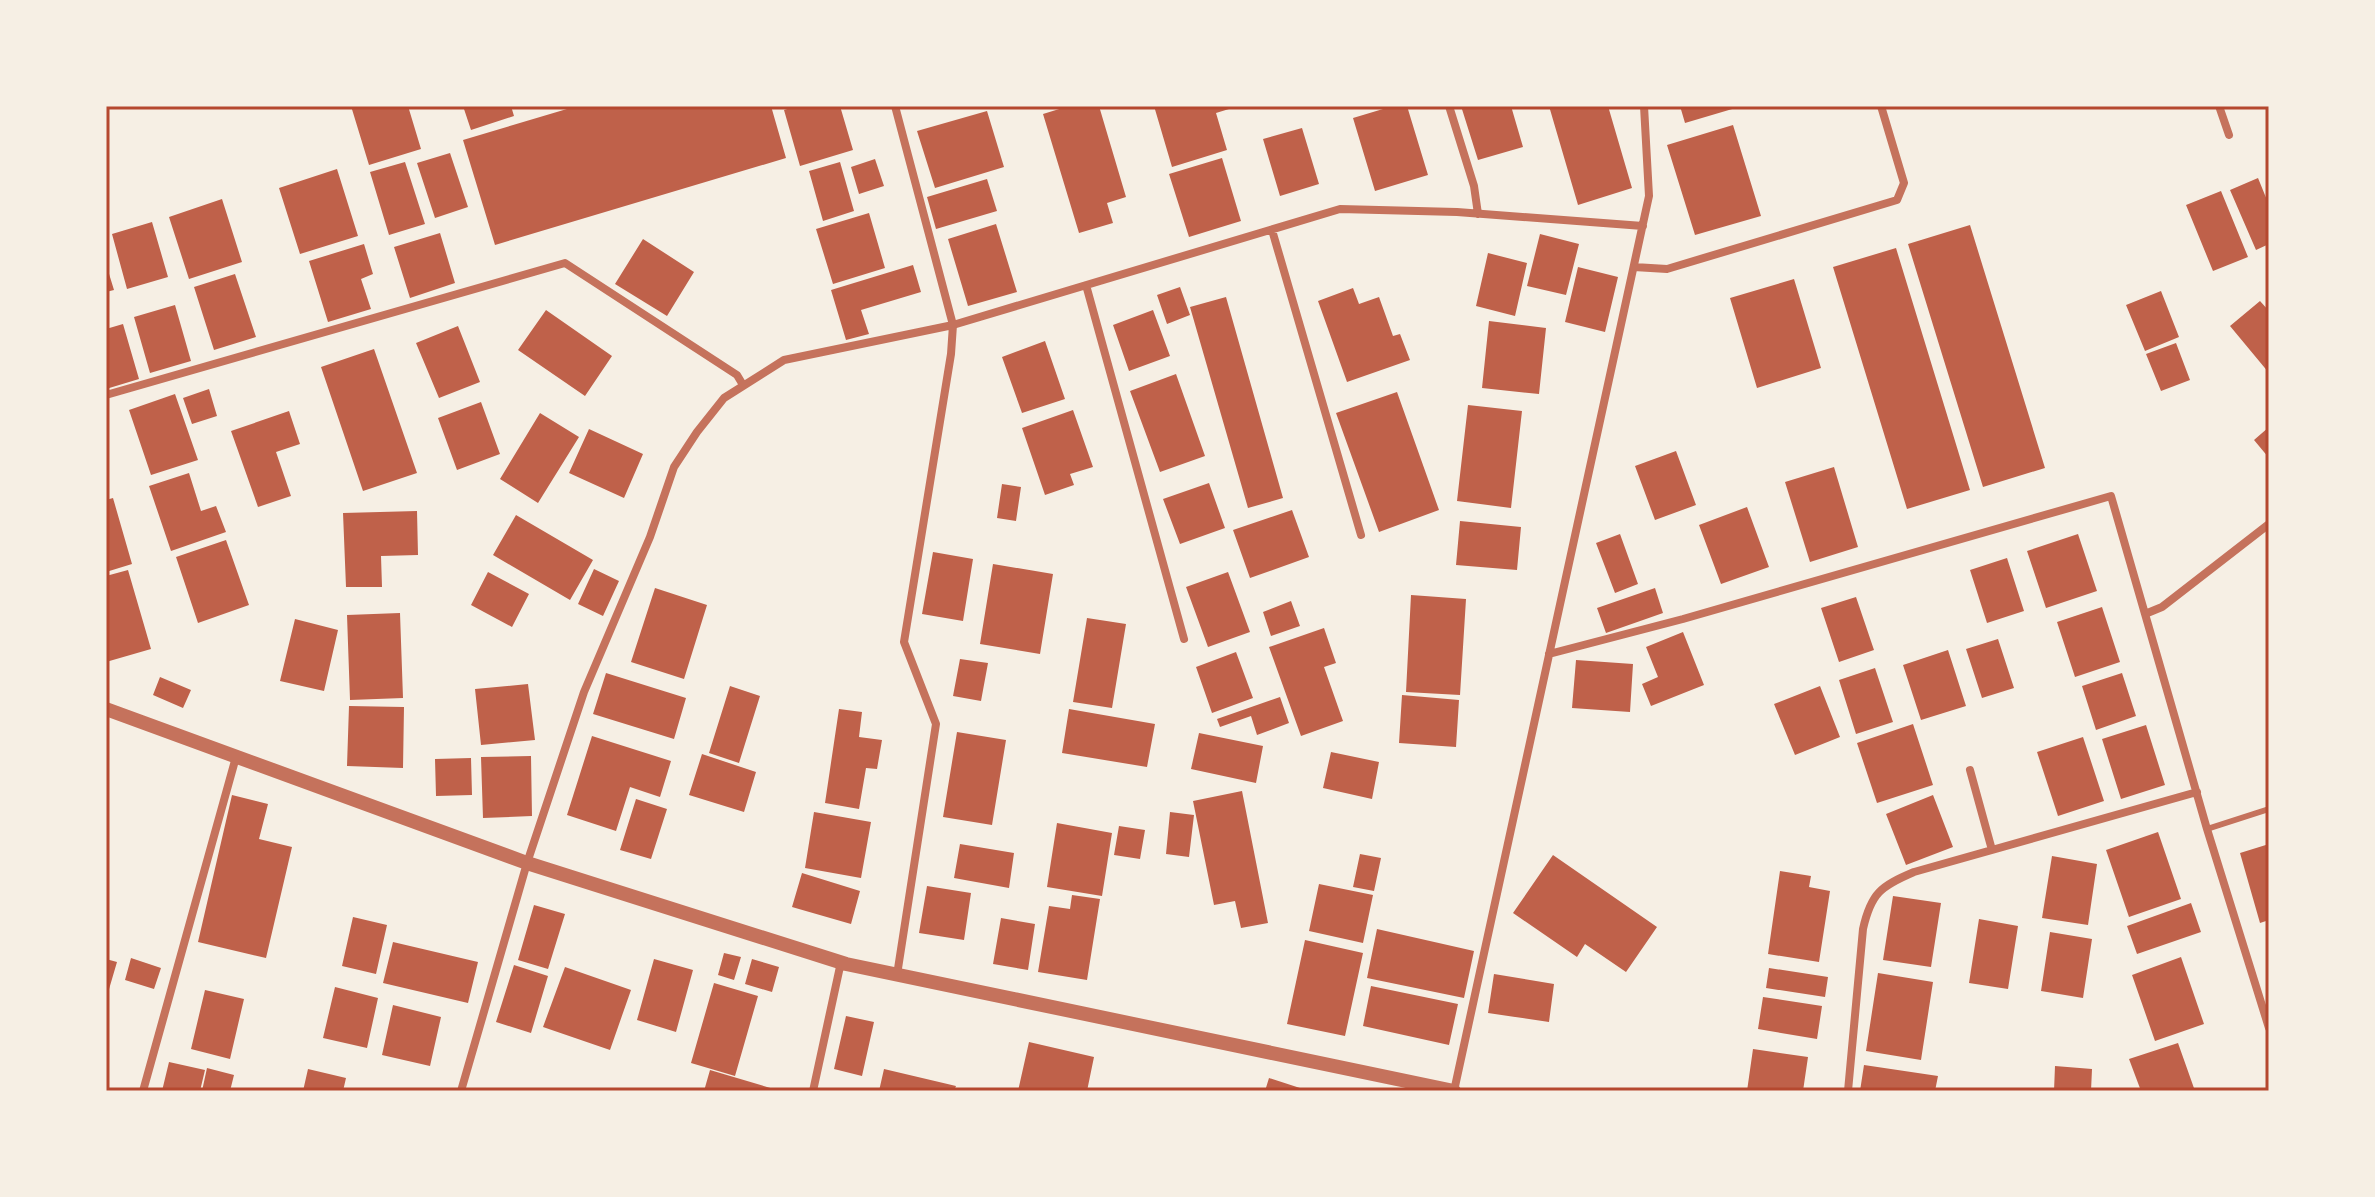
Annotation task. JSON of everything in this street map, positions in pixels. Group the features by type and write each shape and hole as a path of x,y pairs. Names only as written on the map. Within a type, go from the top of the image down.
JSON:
{"street":[{"path":"895,106 953,325 951,354 904,642 936,724 897,975"},
{"path":"1449,106 1474,186 1478,214"},
{"path":"106,709 527,863 841,962 1389,1084 1454,1091 1649,196 1644,106"},
{"path":"1634,267 1667,269 1897,200 1904,183 1881,106"},
{"path":"2219,106 2229,135"},
{"path":"461,1091 527,863 584,692 650,537 674,467 724,398 784,360 953,325 1340,209 1379,208 1643,226"},
{"path":"1272,230 1361,535"},
{"path":"106,395 565,263 737,375 743,385"},
{"path":"1086,285 1184,639"},
{"path":"1549,654 1683,619 2111,496 2207,829 2269,1028"},
{"path":"2145,614 2162,607 2269,524"},
{"path":"143,1091 236,757"},
{"path":"1970,770 1992,850"},
{"path":"1848,1091 1863,929 1868,907 1881,888 1914,872 2197,792"},
{"path":"813,1091 841,962"}],"lane":[{"path":"2207,829 2269,809"}],"building":[{"path":"351,106 408,106 421,149 369,165"},
{"path":"463,106 511,106 514,116 471,130"},
{"path":"577,106 771,106 786,158 495,245 463,140"},
{"path":"797,106 840,106 853,150 800,166 784,110"},
{"path":"1069,106 1099,106 1126,197 1107,203 1113,223 1079,233 1043,114"},
{"path":"1154,106 1228,106 1229,109 1216,113 1227,150 1172,167"},
{"path":"1393,106 1407,106 1428,175 1375,191 1353,118"},
{"path":"1461,106 1511,106 1523,147 1478,160"},
{"path":"1549,106 1608,106 1632,188 1578,205"},
{"path":"1680,106 1739,106 1739,107 1685,123"},
{"path":"987,111 1004,167 935,188 917,131"},
{"path":"1733,125 1761,216 1695,235 1667,145"},
{"path":"1302,128 1319,184 1280,196 1263,139"},
{"path":"450,153 468,207 435,218 417,163"},
{"path":"1222,158 1241,221 1189,237 1169,174"},
{"path":"875,159 884,186 859,194 851,167"},
{"path":"405,162 425,224 389,235 370,172"},
{"path":"840,162 854,211 823,221 809,171"},
{"path":"337,169 358,236 300,254 279,188"},
{"path":"2258,178 2269,205 2269,244 2256,250 2230,190"},
{"path":"987,179 997,211 936,229 927,197"},
{"path":"2221,191 2248,257 2213,271 2186,205"},
{"path":"222,199 242,262 189,279 169,217"},
{"path":"869,213 885,268 833,284 816,229"},
{"path":"152,222 168,277 127,289 112,234"},
{"path":"996,224 1017,292 968,306 948,239"},
{"path":"1970,225 2045,468 1983,487 1908,244"},
{"path":"440,233 455,283 410,298 394,247"},
{"path":"1540,234 1579,244 1566,295 1527,286"},
{"path":"643,239 694,272 667,316 615,284"},
{"path":"364,244 373,274 361,279 371,309 328,322 309,261"},
{"path":"1896,248 1970,490 1907,509 1833,267"},
{"path":"1488,253 1527,263 1515,316 1476,306"},
{"path":"106,264 114,290 106,292"},
{"path":"913,265 921,292 861,310 869,334 846,340 831,290"},
{"path":"1578,267 1618,277 1605,332 1565,322"},
{"path":"235,274 256,337 214,350 194,287"},
{"path":"1794,279 1821,368 1757,388 1730,298"},
{"path":"1180,287 1190,315 1167,324 1157,295"},
{"path":"1353,288 1359,304 1379,297 1393,336 1400,334 1410,360 1347,382 1318,301"},
{"path":"2161,291 2179,337 2145,351 2126,305"},
{"path":"1226,297 1283,498 1248,508 1190,307"},
{"path":"2260,301 2269,311 2269,373 2230,326"},
{"path":"175,305 191,361 150,373 134,317"},
{"path":"546,310 612,356 585,396 518,350"},
{"path":"1153,310 1170,356 1129,371 1113,325"},
{"path":"1489,321 1546,328 1539,394 1482,388"},
{"path":"123,324 139,379 106,389 106,329"},
{"path":"458,326 480,382 439,398 416,343"},
{"path":"1045,341 1065,399 1022,413 1002,357"},
{"path":"2176,343 2190,380 2161,391 2146,354"},
{"path":"374,349 417,473 363,491 321,367"},
{"path":"1176,374 1205,456 1160,472 1130,391"},
{"path":"209,389 217,416 192,424 183,398"},
{"path":"1397,392 1439,510 1379,532 1336,413"},
{"path":"175,394 198,460 151,475 129,410"},
{"path":"481,402 500,454 457,470 438,418"},
{"path":"1468,405 1522,411 1511,508 1457,501"},
{"path":"1073,410 1093,467 1070,474 1074,485 1045,495 1022,428"},
{"path":"289,411 300,444 276,452 291,496 258,507 231,431"},
{"path":"540,413 579,437 538,503 500,479"},
{"path":"2269,427 2269,458 2254,440"},
{"path":"589,429 643,454 624,498 569,473"},
{"path":"1676,451 1696,505 1655,520 1635,466"},
{"path":"1834,467 1858,547 1810,562 1785,482"},
{"path":"189,473 201,511 216,506 226,532 171,551 149,486"},
{"path":"1209,483 1225,528 1180,544 1163,499"},
{"path":"1002,484 1021,487 1016,521 997,518"},
{"path":"113,498 132,564 106,572 106,500"},
{"path":"1747,507 1769,567 1721,584 1699,525"},
{"path":"1292,510 1309,557 1250,578 1233,530"},
{"path":"417,511 418,555 381,556 382,587 346,587 343,513"},
{"path":"516,515 593,560 570,600 493,555"},
{"path":"1460,521 1521,527 1517,570 1456,565"},
{"path":"1620,534 1638,584 1615,593 1596,543"},
{"path":"2078,534 2097,591 2046,608 2027,551"},
{"path":"226,540 249,605 198,623 176,557"},
{"path":"933,552 973,559 963,621 922,614"},
{"path":"2007,558 2024,611 1987,623 1970,570"},
{"path":"993,564 1053,574 1040,654 980,644"},
{"path":"594,569 619,581 603,616 578,604"},
{"path":"128,570 151,649 106,662 106,576"},
{"path":"488,572 529,594 512,627 471,605"},
{"path":"1228,572 1250,632 1208,647 1186,587"},
{"path":"655,588 707,605 684,679 631,662"},
{"path":"1655,588 1663,613 1606,633 1597,608"},
{"path":"1411,595 1466,599 1460,695 1406,692"},
{"path":"1856,597 1874,650 1839,662 1821,608"},
{"path":"1291,601 1300,626 1271,636 1263,612"},
{"path":"2102,607 2120,662 2075,677 2057,622"},
{"path":"400,613 403,698 350,700 347,615"},
{"path":"1087,618 1126,624 1112,708 1073,702"},
{"path":"295,619 338,630 324,691 280,681"},
{"path":"1324,628 1336,663 1324,667 1343,721 1301,736 1269,647"},
{"path":"1683,632 1704,685 1651,706 1642,684 1658,677 1646,647"},
{"path":"1998,639 2014,688 1982,698 1966,649"},
{"path":"1948,650 1966,706 1921,720 1903,665"},
{"path":"1236,652 1253,698 1212,713 1196,667"},
{"path":"960,659 988,663 981,701 953,696"},
{"path":"1576,660 1633,664 1630,712 1572,708"},
{"path":"1875,668 1893,722 1856,734 1839,680"},
{"path":"606,673 686,698 674,739 593,714"},
{"path":"2122,673 2136,716 2096,730 2082,686"},
{"path":"160,677 191,690 183,708 153,695"},
{"path":"528,684 535,740 481,745 475,689"},
{"path":"730,686 760,696 739,763 709,753"},
{"path":"1820,686 1840,737 1795,755 1774,704"},
{"path":"1402,695 1459,700 1456,747 1399,743"},
{"path":"1280,697 1289,723 1257,735 1251,716 1220,727 1217,719"},
{"path":"349,706 404,707 403,768 347,766"},
{"path":"839,709 862,712 859,737 882,740 877,769 866,768 859,809 825,803"},
{"path":"1069,709 1155,724 1147,767 1062,753"},
{"path":"1913,724 1933,785 1877,803 1857,743"},
{"path":"2146,725 2165,785 2121,799 2102,739"},
{"path":"957,732 1006,740 992,825 943,817"},
{"path":"1199,733 1263,746 1256,783 1191,769"},
{"path":"592,736 671,761 660,797 630,787 616,831 567,815"},
{"path":"2083,737 2104,801 2058,816 2037,752"},
{"path":"1331,752 1379,762 1372,799 1323,788"},
{"path":"702,754 756,772 744,812 689,795"},
{"path":"531,756 532,816 483,818 481,757"},
{"path":"471,758 472,795 436,796 435,759"},
{"path":"1242,791 1268,923 1241,928 1235,901 1214,905 1193,801"},
{"path":"232,795 268,804 259,839 292,847 266,958 198,942"},
{"path":"1933,795 1953,847 1906,865 1886,814"},
{"path":"636,799 667,809 651,859 620,850"},
{"path":"814,812 871,822 861,878 805,868"},
{"path":"1170,812 1194,815 1189,857 1166,854"},
{"path":"1057,823 1112,833 1102,896 1047,887"},
{"path":"1119,826 1145,830 1140,859 1114,855"},
{"path":"2158,832 2181,899 2129,917 2106,850"},
{"path":"960,844 1014,853 1009,888 954,878"},
{"path":"2269,844 2269,920 2260,923 2240,853"},
{"path":"1360,854 1381,858 1374,891 1353,887"},
{"path":"1553,855 1657,927 1626,972 1585,944 1577,957 1513,913"},
{"path":"2052,856 2097,864 2088,925 2042,918"},
{"path":"1780,871 1811,876 1809,887 1830,891 1819,962 1768,954"},
{"path":"802,873 860,891 851,924 792,907"},
{"path":"1319,884 1373,895 1363,943 1309,931"},
{"path":"927,886 971,893 964,940 919,933"},
{"path":"1072,895 1100,899 1087,980 1038,972 1049,906 1070,909"},
{"path":"1893,896 1941,903 1931,967 1883,960"},
{"path":"2191,903 2201,932 2137,954 2127,926"},
{"path":"534,905 565,914 548,969 518,960"},
{"path":"353,917 387,925 376,974 342,966"},
{"path":"1001,918 1035,924 1028,970 993,964"},
{"path":"1979,919 2018,926 2008,989 1969,983"},
{"path":"1377,929 1474,951 1464,998 1367,978"},
{"path":"2050,932 2092,939 2083,998 2041,991"},
{"path":"1305,940 1363,953 1345,1036 1287,1024"},
{"path":"393,942 478,962 468,1003 383,983"},
{"path":"724,953 741,957 734,980 718,975"},
{"path":"2181,957 2204,1024 2155,1041 2132,975"},
{"path":"131,958 161,968 154,989 125,980"},
{"path":"106,959 117,962 107,996 106,996"},
{"path":"654,959 693,970 676,1032 637,1020"},
{"path":"752,959 779,967 772,992 745,984"},
{"path":"514,965 548,976 531,1033 496,1022"},
{"path":"565,967 631,990 610,1050 543,1027"},
{"path":"1769,968 1828,977 1825,997 1766,988"},
{"path":"1878,973 1933,982 1921,1060 1866,1051"},
{"path":"1494,974 1554,984 1549,1022 1488,1013"},
{"path":"714,983 758,996 735,1076 691,1063"},
{"path":"1371,986 1458,1004 1449,1045 1363,1026"},
{"path":"335,987 378,998 367,1048 323,1038"},
{"path":"205,990 244,999 230,1059 191,1049"},
{"path":"1763,997 1822,1006 1817,1039 1758,1029"},
{"path":"393,1005 441,1017 430,1066 382,1055"},
{"path":"846,1016 874,1022 862,1076 834,1069"},
{"path":"1029,1042 1094,1057 1087,1091 1018,1091"},
{"path":"2178,1043 2195,1091 2141,1091 2129,1059"},
{"path":"1753,1049 1808,1057 1803,1091 1747,1091"},
{"path":"169,1062 205,1070 200,1091 162,1091"},
{"path":"1864,1065 1938,1076 1935,1091 1860,1091"},
{"path":"2055,1066 2092,1069 2091,1091 2054,1091"},
{"path":"207,1068 234,1075 230,1091 202,1091"},
{"path":"308,1069 346,1078 343,1091 303,1091"},
{"path":"884,1069 956,1086 954,1091 879,1091"},
{"path":"710,1070 777,1090 777,1091 704,1091"},
{"path":"1269,1078 1300,1088 1299,1091 1265,1091"}]}
